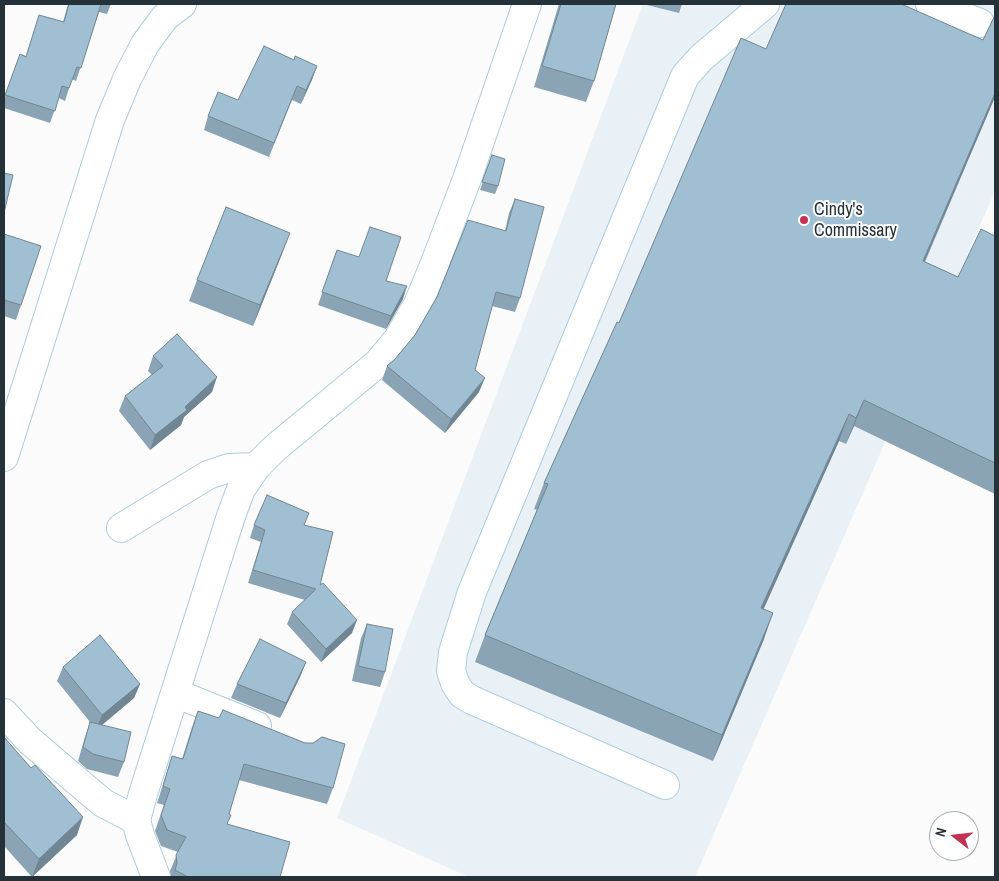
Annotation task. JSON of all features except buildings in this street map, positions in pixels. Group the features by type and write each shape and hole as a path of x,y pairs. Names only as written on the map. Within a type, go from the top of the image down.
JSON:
{"street":[{"path":"4,457 110,120 126,79 145,44 165,17 182,4"},
{"path":"156,877 140,836 136,820 231,516 242,489 256,467 275,448 378,363 398,339 418,304 433,268 470,169 526,4"},
{"path":"665,785 462,694 455,683 451,671 453,652 472,592 685,76 701,58 765,4"},
{"path":"930,4 980,24"},
{"path":"120,528 208,475 229,468 256,467"},
{"path":"175,693 276,733"},
{"path":"4,713 30,741 103,803 136,820"}],"shaded area":[{"path":"643,4 995,4 995,191 695,877 469,877 337,818"}],"place":[{"name":"Cindy's Commissary","path":"804,220"}]}
